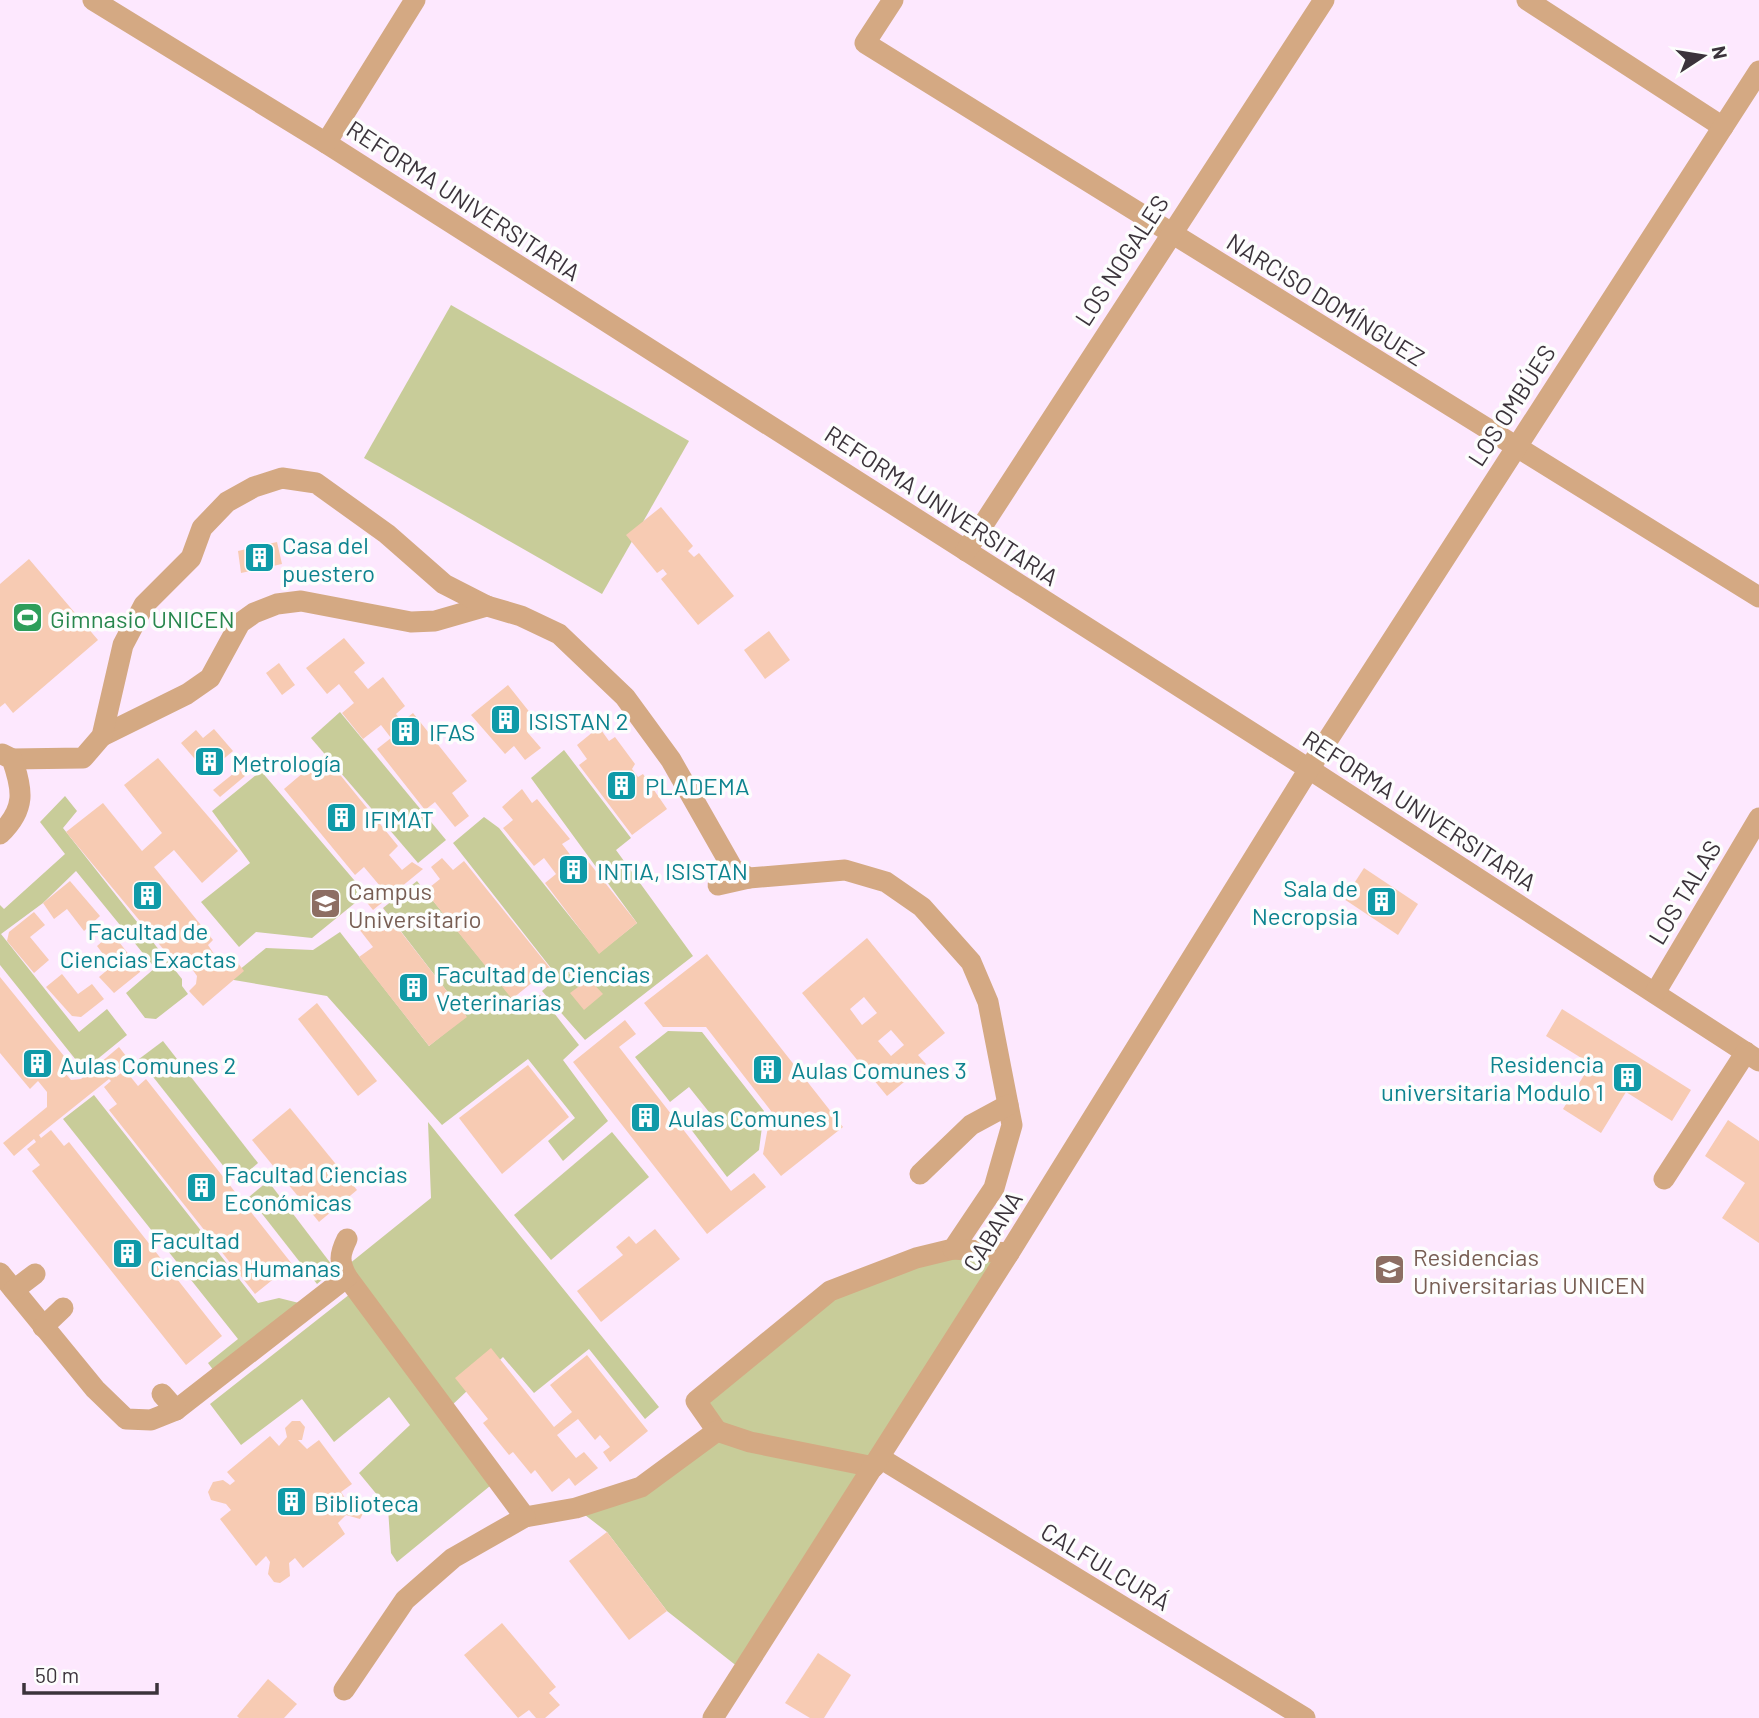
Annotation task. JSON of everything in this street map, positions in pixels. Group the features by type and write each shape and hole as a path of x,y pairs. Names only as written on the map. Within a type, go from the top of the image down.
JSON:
{"street":[{"name":"REFORMA UNIVERSITARIA","path":"93,0 326,143 1309,769 1753,1056"},
{"path":"326,143 415,0"},
{"name":"NARCISO DOMÍNGUEZ","path":"893,0 865,43 1759,597"},
{"name":"LOS NOGALES","path":"966,551 1170,233 1324,0"},
{"path":"1527,0 1723,127"},
{"name":"LOS OMBÚES","path":"1309,769 1759,71"},
{"path":"102,736 123,645 144,606 191,558 202,528 227,502 254,487 282,478 316,483 387,534 444,584 487,606 521,616 559,634 625,697 671,760 704,833 733,869 748,877"},
{"path":"11,830 22,789 6,756 83,758 102,736 187,694 210,678 240,623 254,613 277,604 301,601 411,622 435,621 487,606"},
{"name":"CABANA","path":"713,1718 1009,1253 1309,769"},
{"name":"LOS TALAS","path":"1655,993 1759,819"},
{"path":"718,885 748,877 845,870 886,882 922,907 971,962 988,1002 1012,1125 994,1188 953,1250"},
{"path":"1664,1179 1753,1056"},
{"path":"920,1174 971,1125 1008,1105"},
{"path":"347,1239 340,1254 340,1265 347,1277 525,1517"},
{"path":"877,1463 750,1442 717,1431 696,1401 704,1387 789,1319 830,1292 916,1258 953,1250 1009,1253"},
{"path":"0,1273 95,1389 126,1419 151,1420 169,1402 347,1277"},
{"path":"14,1290 35,1274"},
{"path":"43,1327 63,1308"},
{"path":"344,1690 405,1600 453,1558 525,1517 576,1508 641,1487 717,1431"},
{"name":"CALFULCURÁ","path":"877,1463 1305,1718"}],"green space":[{"path":"451,305 689,441 602,594 364,458"},
{"path":"340,712 446,840 418,863 311,738"},
{"path":"564,750 631,838 616,850 693,956 585,1040 542,991 558,977 453,843 484,817 499,828 599,953 637,923 531,778"},
{"path":"261,771 366,894 312,938 256,932 239,947 201,902 250,863 212,811"},
{"path":"65,796 77,811 63,828 182,979 182,986 188,994 156,1019 145,1018 126,993 155,968 76,871 43,903 1,934 79,1032 107,1009 127,1035 84,1070 0,965 0,905 4,909 65,854 40,822"},
{"path":"417,881 512,998 540,995 579,1045 563,1060 608,1121 563,1161 548,1141 575,1118 528,1059 442,1125 327,996 228,979 266,948 313,950 340,932 429,1046 466,1016 383,908"},
{"path":"668,1031 702,1032 764,1111 759,1150 727,1177 690,1128 709,1112 689,1087 670,1102 635,1057"},
{"path":"163,1041 258,1163 236,1182 139,1059"},
{"path":"94,1095 258,1303 279,1298 303,1304 214,1371 208,1363 238,1339 63,1119"},
{"path":"428,1122 659,1407 645,1419 589,1349 534,1393 503,1357 450,1407 349,1264 431,1198"},
{"path":"612,1132 649,1177 551,1260 514,1215"},
{"path":"268,1181 335,1269 317,1284 249,1197"},
{"path":"953,1249 1009,1253 743,1671 667,1611 607,1532 576,1508 641,1487 718,1430 696,1401 830,1291"},
{"path":"350,1294 490,1486 397,1562 391,1553 388,1508 359,1473 410,1425 389,1397 334,1442 302,1399 241,1445 210,1404"}],"building":[{"path":"661,507 693,546 688,551 694,557 699,553 734,596 698,625 661,579 667,574 663,569 657,573 626,535"},
{"name":"Casa del puestero","path":"277,542 282,564 241,573 238,551"},
{"name":"Gimnasio UNICEN","path":"29,559 98,640 13,713 5,703 0,707 0,584"},
{"path":"769,631 790,660 765,679 744,650"},
{"name":"IFAS","path":"344,638 365,663 354,672 368,689 383,677 405,706 396,714 402,722 413,713 467,781 452,793 469,816 455,827 435,802 425,810 377,749 391,738 381,725 363,739 342,713 354,703 339,684 327,694 306,668"},
{"path":"279,663 295,685 282,695 266,673"},
{"name":"ISISTAN 2","path":"508,685 539,724 528,733 541,748 525,760 514,746 505,754 471,715"},
{"name":"PLADEMA","path":"599,727 609,741 615,737 635,764 632,769 638,777 643,774 667,809 632,835 579,765 587,759 577,745"},
{"name":"Metrología","path":"214,729 233,751 207,773 181,743 196,730 203,738"},
{"name":"IFIMAT","path":"324,755 398,846 389,855 402,870 412,862 423,869 373,910 364,899 380,886 364,867 355,875 284,789"},
{"name":"Facultad de Ciencias Exactas","path":"158,758 238,851 202,883 174,850 154,867 213,940 208,945 216,957 224,961 232,955 244,971 203,1006 189,991 196,984 197,976 187,962 179,968 66,832 103,803 142,851 162,833 124,785"},
{"path":"239,769 245,776 220,797 213,790"},
{"name":"INTIA, ISISTAN","path":"522,789 532,803 537,799 570,839 562,844 575,861 583,855 637,923 599,954 545,883 556,874 544,858 534,866 503,828 513,820 502,807"},
{"path":"442,858 453,870 464,861 550,968 512,999 425,891 440,879 431,867"},
{"name":"Sala de Necropsia","path":"1364,868 1418,904 1398,935 1344,899"},
{"path":"70,881 100,916 84,931 67,909 54,919 43,903"},
{"path":"34,912 45,925 30,937 49,960 34,973 7,941 9,932"},
{"name":"Facultad de Ciencias Veterinarias","path":"373,918 383,931 394,923 467,1017 429,1046 359,957 373,947 359,929"},
{"path":"112,933 130,956 125,961 129,965 127,961 131,957 138,964 140,972 114,993 99,977 112,966 97,946"},
{"path":"867,938 945,1033 918,1055 926,1064 887,1096 802,993","holes":["864,997 877,1013 862,1025 850,1009","891,1030 904,1045 891,1056 878,1041"]},
{"name":"Aulas Comunes 3","path":"707,954 843,1127 781,1176 763,1154 771,1111 706,1027 663,1027 644,1003"},
{"path":"62,974 78,994 92,984 104,999 81,1017 72,1016 46,987"},
{"path":"0,977 68,1061 61,1068 71,1080 81,1079 119,1047 130,1061 114,1074 116,1077 125,1070 138,1086 146,1079 292,1264 255,1294 109,1110 117,1104 104,1087 111,1081 109,1079 39,1135 41,1138 51,1130 64,1146 69,1142 222,1336 186,1365 32,1171 40,1165 27,1149 36,1142 34,1139 14,1156 3,1143 47,1107 47,1092 38,1081 30,1089 0,1053"},
{"path":"589,979 603,994 584,1010 570,993"},
{"path":"317,1003 377,1081 358,1096 298,1019"},
{"name":"Residencia universitaria Modulo 1","path":"1562,1009 1691,1090 1672,1121 1626,1092 1601,1133 1563,1109 1591,1064 1546,1036"},
{"name":"Aulas Comunes 1","path":"625,1020 636,1034 619,1047 731,1191 754,1173 766,1187 707,1234 573,1062"},
{"path":"528,1065 569,1117 502,1174 459,1118"},
{"path":"290,1108 357,1190 319,1222 252,1140"},
{"path":"1728,1120 1759,1141 1759,1243 1722,1218 1745,1183 1705,1156"},
{"path":"655,1229 680,1259 601,1322 577,1291 623,1255 616,1247 629,1236 636,1244"},
{"path":"491,1348 554,1427 572,1412 550,1385 587,1355 648,1431 610,1462 603,1452 610,1447 600,1435 595,1440 578,1419 557,1435 576,1458 584,1452 598,1468 575,1486 569,1478 552,1492 535,1470 531,1474 513,1452 509,1455 483,1423 488,1419 455,1378"},
{"name":"Biblioteca","path":"292,1421 300,1421 305,1427 302,1440 298,1440 307,1449 319,1440 352,1484 341,1492 347,1501 350,1498 363,1499 366,1508 360,1519 346,1515 338,1523 345,1534 303,1568 295,1558 289,1563 290,1576 280,1583 274,1582 268,1574 270,1562 266,1556 256,1566 220,1519 231,1510 226,1504 211,1500 208,1492 213,1482 223,1480 230,1485 235,1481 227,1472 270,1436 279,1446 287,1437 285,1428"},
{"path":"607,1532 667,1611 629,1640 569,1561"},
{"path":"502,1623 556,1687 549,1693 560,1705 545,1718 536,1718 529,1710 518,1718 464,1655"},
{"path":"818,1653 851,1675 824,1718 810,1718 785,1703"},
{"path":"268,1679 297,1704 284,1718 239,1718 237,1716"}],"place":[{"name":"Casa del puestero","path":"259,558"},
{"name":"Gimnasio UNICEN","path":"27,618"},
{"name":"ISISTAN 2","path":"505,720"},
{"name":"IFAS","path":"406,731"},
{"name":"Metrología","path":"209,762"},
{"name":"PLADEMA","path":"622,785"},
{"name":"IFIMAT","path":"341,818"},
{"name":"INTIA, ISISTAN","path":"574,870"},
{"name":"Facultad de Ciencias Exactas","path":"148,896"},
{"name":"Sala de Necropsia","path":"1381,901"},
{"name":"Campus Universitario","path":"325,904"},
{"name":"Facultad de Ciencias Veterinarias","path":"413,987"},
{"name":"Aulas Comunes 2","path":"37,1064"},
{"name":"Aulas Comunes 3","path":"768,1069"},
{"name":"Residencia universitaria Modulo 1","path":"1627,1077"},
{"name":"Aulas Comunes 1","path":"645,1117"},
{"name":"Facultad Ciencias Económicas","path":"201,1187"},
{"name":"Facultad Ciencias Humanas","path":"127,1253"},
{"name":"Residencias Universitarias UNICEN","path":"1390,1270"},
{"name":"Biblioteca","path":"291,1502"}]}
